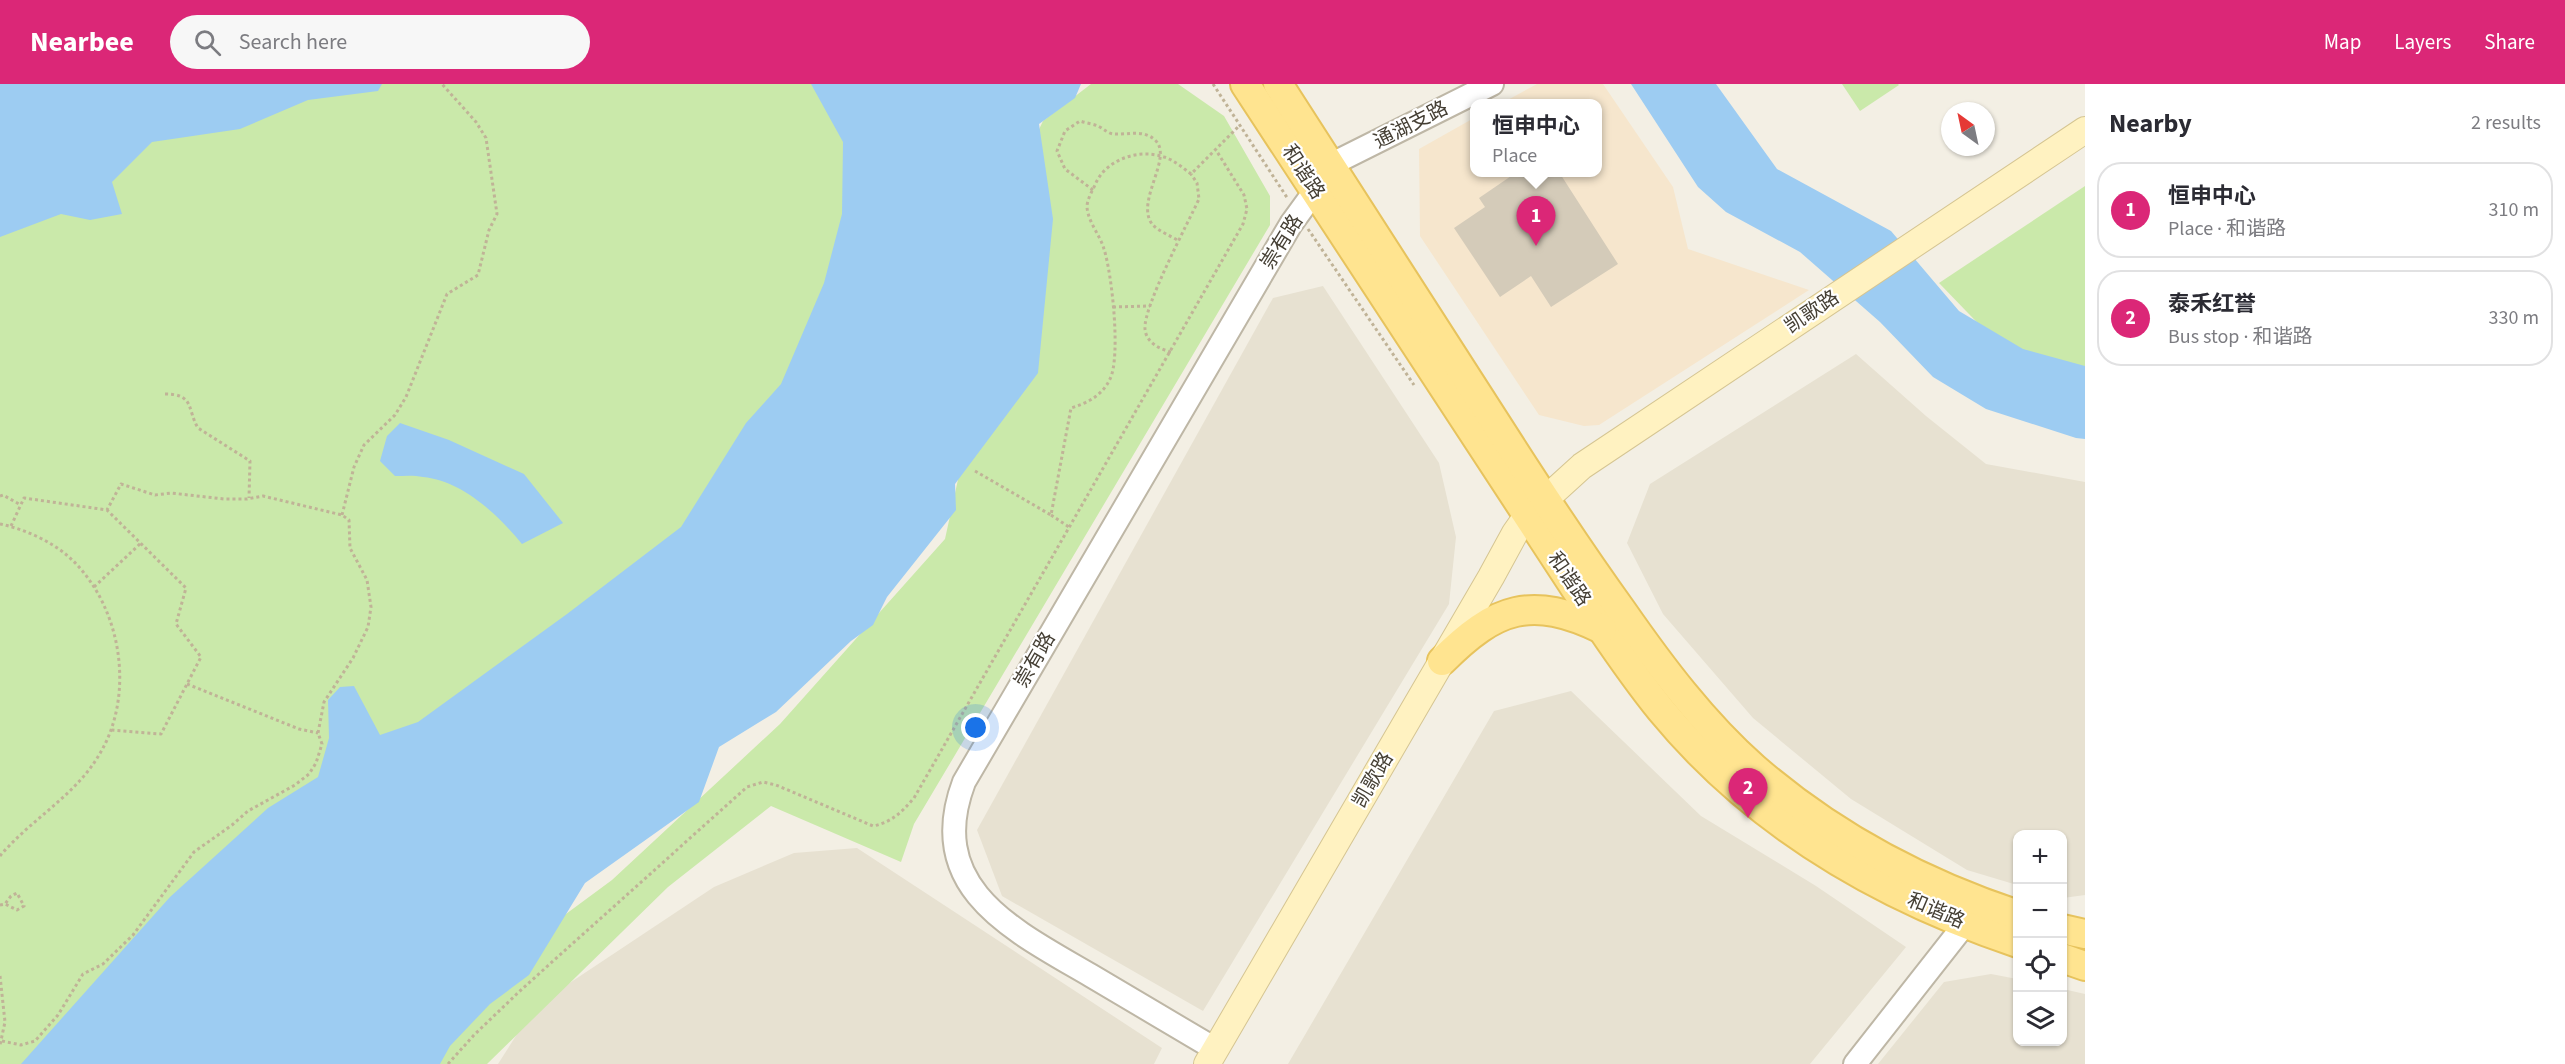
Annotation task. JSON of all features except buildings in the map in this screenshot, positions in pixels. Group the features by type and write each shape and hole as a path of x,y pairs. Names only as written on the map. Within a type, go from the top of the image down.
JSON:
{"main road":[{"name":"和谐路","path":"1278,84 1327,161 1536,509 1602,629 1661,710 1737,788 1794,833 1836,861 1919,906 2013,941"},
{"name":"和谐路","path":"1247,87 1315,191 1536,509 1698,710 1754,768 1810,812 1868,850 1951,891 2013,913"},
{"name":"凯歌路","path":"1925,247 2085,130"},
{"name":"凯歌路","path":"1211,1056 1515,532 1536,509 1591,479 1846,299 1925,247 2085,151"},
{"path":"1442,661 1488,622 1500,615 1522,610 1550,611 1567,615 1602,629"},
{"path":"2071,940 2085,960"},
{"path":"2071,940 2085,966"}],"street":[{"name":"通湖支路","path":"1327,161 1492,84"},
{"name":"崇有路","path":"1211,1056 1032,941 993,913 976,896 965,877 954,840 953,822 956,803 964,782 1298,214 1315,191"},
{"path":"1855,1064 1965,924"}],"path":[{"path":"342,515 354,467 364,445 396,415 406,397 447,294 477,274 489,230 497,214 486,138 476,122 442,84"},
{"path":"1213,84 1417,389"},
{"path":"1093,190 1065,169 1058,151 1065,131 1080,121 1112,134 1144,134 1155,140 1160,149 1156,176 1148,198 1148,216 1153,225 1179,241"},
{"path":"1191,174 1240,125"},
{"path":"448,1064 474,1035 522,989 747,787 763,782 776,785 873,826 888,823 914,798 1243,224 1247,210 1244,195 1216,150"},
{"path":"1050,515 1071,408 1099,394 1110,379 1116,359 1113,307 1104,248 1087,206 1099,176 1112,163 1146,155 1159,156 1176,163 1191,174 1197,183 1199,199 1151,306 1145,329 1150,341 1161,349 1171,352"},
{"path":"1113,307 1151,306"},
{"path":"165,394 176,394 185,399 192,408 198,428 250,462 249,498"},
{"path":"975,471 1069,528"},
{"path":"0,976 5,1022 1,1043 21,1045 35,1041 58,1015 83,974 103,964 133,935 194,852 248,811 296,785 309,774 316,763 322,744 318,733 324,702 353,658 368,627 372,607 367,580 350,548 349,520 342,515 263,496 195,498 171,494 155,495 121,484 107,510"},
{"path":"0,496 3,495 20,505"},
{"path":"11,526 24,498 107,510 186,588 176,624 201,657 161,734 110,730"},
{"path":"0,524 11,526 42,539 69,557 94,587 112,627 118,651 120,700 100,754 88,771 72,789 12,842 0,856"},
{"path":"94,587 141,543"},
{"path":"187,684 299,729 318,733"},
{"path":"0,905 5,904 17,910 24,906 17,893 11,896 5,904"}],"shaded area":[{"path":"1537,84 1603,84 1673,187 1688,249 1809,290 1599,425 1584,426 1539,415 1420,236 1419,149 1470,120 1470,177 1602,177 1602,99 1509,99"},
{"path":"1323,286 1439,463 1456,537 1449,604 1203,1011 1002,896 977,830 1273,298"},
{"path":"1856,354 1926,416 1986,464 2085,482 2085,895 2067,897 2067,830 2013,830 2013,884 1967,870 1851,799 1753,718 1663,614 1627,543 1650,484"},
{"path":"1571,691 1701,816 1816,886 1906,947 1810,1064 1288,1064 1494,711"},
{"path":"857,848 1162,1048 1154,1064 498,1064 535,1006 714,887 794,853"},
{"path":"1991,974 2013,978 2013,1046 2067,1046 2067,990 2085,994 2085,1064 1878,1064 1944,982"}],"green space":[{"path":"244,84 840,84 864,109 826,388 605,642 80,1064 0,1064 0,206"},
{"path":"1091,84 1178,84 1224,116 1270,196 1270,225 914,824 901,862 771,806 668,887 487,1064 389,1064 448,1001 612,880 780,724 945,539 1031,146 1043,121"},
{"path":"1842,84 1898,84 1899,85 1860,111"},
{"path":"2085,186 2085,376 1996,342 1939,283"}],"water":[{"path":"0,84 382,84 378,91 308,100 240,129 152,142 112,182 122,214 90,220 61,214 0,237"},
{"path":"811,84 1081,84 1075,98 1039,124 1053,219 1038,373 955,484 956,510 887,597 873,625 851,641 776,712 719,747 699,802 585,883 529,975 490,1004 450,1046 440,1064 21,1064 170,897 268,808 318,777 329,738 328,700 340,687 354,686 380,735 418,722 567,614 681,527 746,423 781,384 824,283 842,214 843,142"},
{"path":"1631,84 1716,84 1777,169 1891,231 1959,311 2023,349 2085,366 2085,439 1986,409 1933,377 1880,322 1800,252 1726,212 1698,187"},
{"path":"400,423 449,440 524,474 563,523 522,544 491,511 466,492 438,480 416,476 395,476 380,461 387,436"}],"place":[{"name":"恒申中心","path":"1536,246"},
{"name":"泰禾红誉","path":"1748,818"}]}
